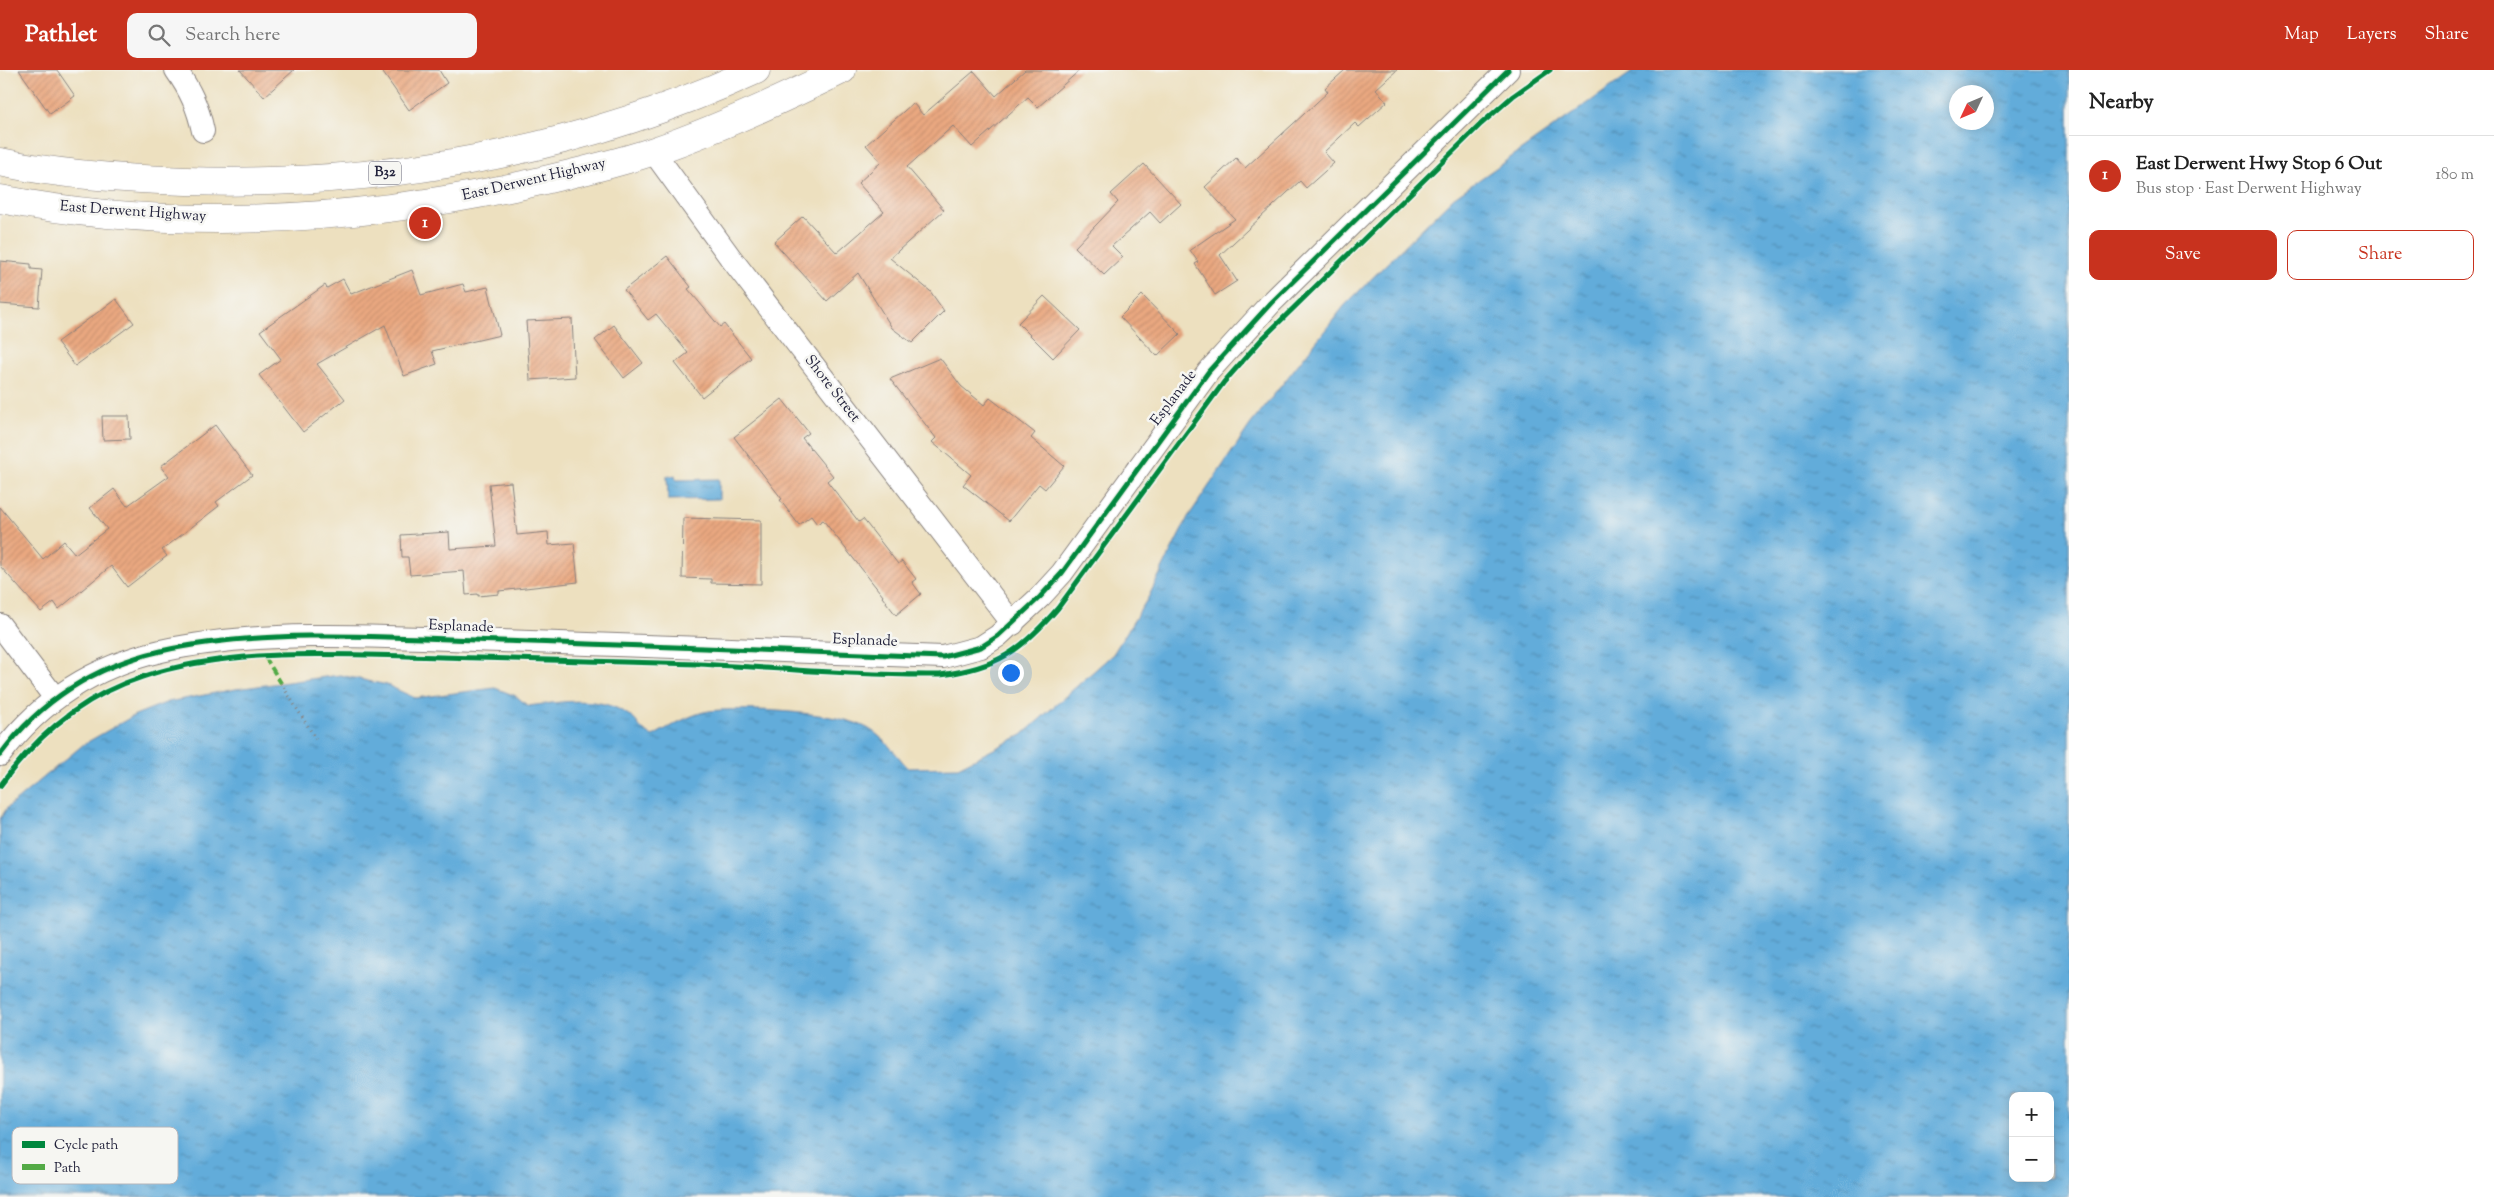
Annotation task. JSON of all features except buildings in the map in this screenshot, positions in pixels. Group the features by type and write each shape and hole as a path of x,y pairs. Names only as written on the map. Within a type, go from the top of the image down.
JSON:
{"main road":[{"name":"B32","path":"0,162 84,174 154,180 234,182 306,180 377,175 451,164 575,137 658,111 756,70"},
{"name":"East Derwent Highway","path":"0,199 110,213 203,218 301,216 395,208 490,192 560,177 653,151 762,107 842,70"}],"street":[{"path":"176,70 191,90 200,113 203,131"},
{"name":"Esplanade","path":"0,755 21,729 55,698 76,683 130,660 160,651 234,641 304,638 430,639 943,657 981,647 1013,624 1062,573 1188,399 1239,337 1278,296 1508,70"},
{"name":"Shore Street","path":"653,151 730,257 1013,624"},
{"path":"0,625 55,698"}],"path":[{"path":"281,683 317,740"}],"water":[{"path":"1635,70 2069,70 2069,1197 0,1197 0,819 7,808 84,744 135,715 168,702 236,689 340,675 387,685 415,698 495,688 516,696 528,706 580,701 594,702 619,709 630,716 644,731 653,736 688,718 709,711 764,710 829,717 868,728 887,744 908,768 958,767 1022,735 1113,654 1148,598 1188,517 1250,425 1345,305 1453,198"},
{"path":"667,476 675,476 676,480 719,479 719,499 668,500"}],"marked path":[{"path":"265,657 281,683"}],"cycle path":[{"path":"0,755 33,718 51,702 92,676 114,666 161,651 243,639 374,636 943,657 981,647 998,636 1040,597 1062,573 1209,371 1271,303 1508,70"},
{"path":"0,786 45,735 62,720 100,695 142,677 177,667 214,661 252,657 329,654 698,664 910,675 940,675 960,672 993,662 1032,636 1058,608 1224,382 1262,339 1481,124 1513,96 1550,70"}],"place":[{"name":"East Derwent Hwy Stop 6 Out","path":"425,223"}]}
